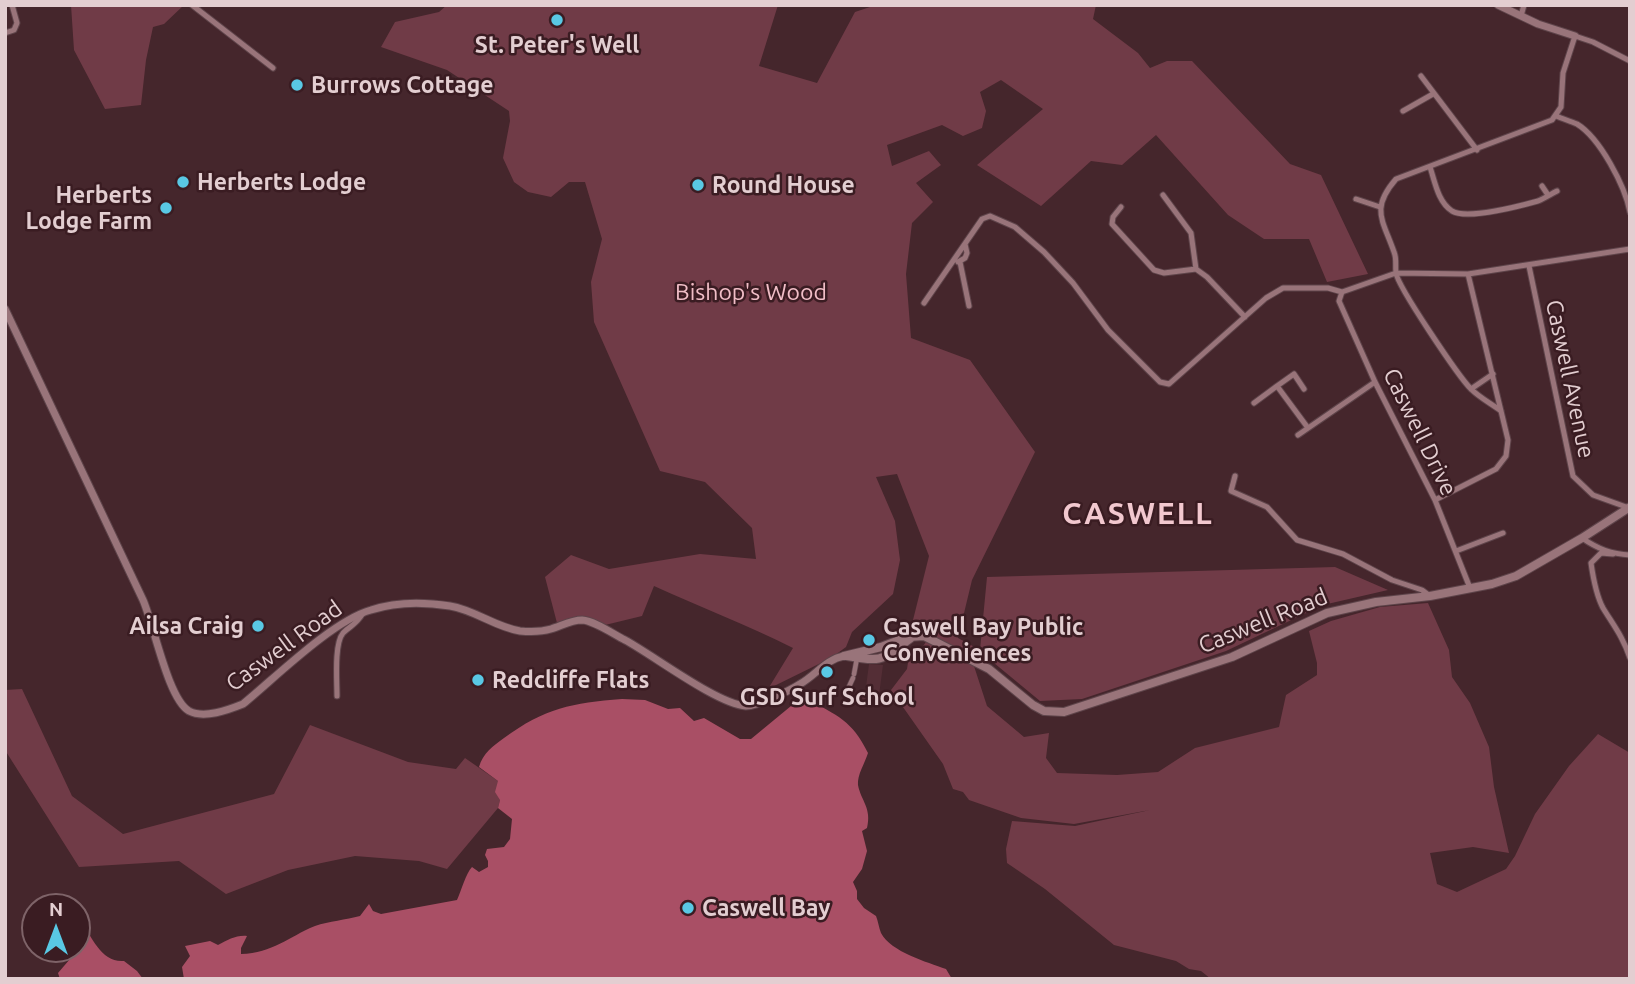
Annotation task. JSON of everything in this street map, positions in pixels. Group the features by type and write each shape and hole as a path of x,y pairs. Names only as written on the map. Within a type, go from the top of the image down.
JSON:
{"main road":[{"name":"Caswell Road","path":"844,656 917,635 932,639 989,669 1044,711 1064,712 1232,657 1327,613 1376,602 1430,596 1516,576 1629,507"},
{"path":"844,656 875,661 884,659 917,635"}],"street":[{"path":"5,33 14,30 17,23 12,5"},
{"path":"192,5 274,68"},
{"path":"1498,5 1593,42 1630,61"},
{"path":"1521,16 1524,5"},
{"path":"1501,411 1471,390 1405,293 1396,273 1397,260 1382,224 1380,207 1386,191 1396,179 1552,120 1561,107 1563,73 1575,36"},
{"path":"265,63 272,55"},
{"path":"1420,76 1478,150"},
{"path":"1403,111 1433,94"},
{"path":"1556,116 1578,124 1589,135 1611,164 1628,198 1630,212"},
{"path":"1430,167 1442,202 1453,212 1474,214 1541,200 1558,191"},
{"path":"1542,186 1548,195"},
{"path":"1163,195 1191,233 1196,269"},
{"path":"1356,199 1380,207"},
{"path":"1121,207 1112,224 1151,268 1164,273 1196,269 1208,276 1245,317"},
{"path":"923,303 982,219 990,216 1015,228 1059,267 1108,330 1160,382 1169,384 1266,298 1283,288 1328,288 1342,292 1396,273 1468,274 1630,249"},
{"path":"951,262 960,262 965,258 967,253 964,244"},
{"path":"960,262 969,306"},
{"name":"Caswell Avenue","path":"1529,266 1573,476 1593,495 1629,507"},
{"path":"1435,500 1496,469 1503,463 1508,450 1493,374 1468,274"},
{"name":"Caswell Drive","path":"1342,292 1339,301 1375,382 1435,500 1471,587"},
{"name":"Caswell Road","path":"5,309 143,600 153,623 164,670 179,700 188,710 198,714 225,711 243,705 339,625 363,613 400,604 451,606 503,628 530,632 550,629 572,621 586,621 625,640 715,694 744,706 800,685 828,662 844,656"},
{"path":"1289,368 1304,389"},
{"path":"1254,403 1294,374"},
{"path":"1471,390 1493,374"},
{"path":"1298,435 1375,382"},
{"path":"1277,386 1308,428"},
{"path":"1236,476 1231,491 1267,507 1297,540 1343,554 1392,580 1422,590 1430,596"},
{"path":"1456,551 1503,533"},
{"path":"1582,538 1613,554"},
{"path":"1630,555 1601,553 1591,564 1601,605 1624,638 1630,658"},
{"path":"337,696 337,648 343,634 356,625 363,613"},
{"path":"847,691 854,676 857,658"}],"shaded area":[{"path":"869,664 883,665 878,703 862,699"},
{"path":"622,699 645,700 668,709 680,708 694,721 704,718 740,739 751,739 791,706 808,699 843,720 856,733 868,753 858,781 868,821 867,828 862,831 867,851 862,869 853,882 857,899 876,916 881,933 893,946 946,969 952,979 184,979 182,967 190,956 185,946 210,941 218,945 236,937 247,936 241,954 252,953 271,948 315,926 360,916 369,904 373,911 381,914 457,900 472,867 479,872 488,867 485,855 487,849 504,847 510,839 512,819 498,808 500,800 495,792 498,781 479,767 486,754 519,728 546,714 574,705"},
{"path":"91,937 109,958 124,961 143,979 60,979 58,973 67,963 91,963"}],"green space":[{"path":"71,5 184,5 164,24 153,27 141,105 105,109 74,50"},
{"name":"Bishop's Wood","path":"447,5 778,5 759,66 817,83 855,12 876,5 1096,5 1093,19 1138,53 1150,68 1167,61 1192,61 1290,164 1321,175 1368,274 1327,282 1309,239 1264,239 1228,215 1156,135 1122,165 1091,161 1041,206 977,165 1043,109 1001,80 980,92 986,111 982,128 963,136 942,125 887,145 892,166 929,151 941,165 916,183 933,202 912,223 906,274 911,338 970,360 1035,452 972,580 958,638 980,650 987,577 1335,567 1388,590 1323,605 1226,651 1082,699 1040,701 988,658 973,663 987,706 1024,737 1049,733 1046,758 1057,773 1117,775 1158,772 1195,748 1279,727 1286,695 1317,675 1317,663 1309,631 1331,621 1380,607 1428,603 1449,650 1452,677 1470,703 1489,747 1494,787 1509,853 1473,847 1430,853 1437,884 1457,892 1506,869 1535,814 1569,766 1598,734 1630,753 1630,979 1211,979 1201,971 1189,969 1176,961 1114,945 1045,889 1007,863 1006,849 1012,821 1075,826 1150,810 1074,824 1021,818 969,800 963,792 953,789 943,764 891,690 907,669 909,656 920,651 931,634 913,620 929,556 897,474 876,477 895,521 900,560 893,594 852,632 846,647 831,658 768,689 793,648 654,586 642,616 605,625 588,618 557,623 545,577 571,555 609,569 700,554 756,559 752,528 705,482 660,471 594,322 591,282 602,239 585,182 569,182 551,197 528,192 514,182 503,158 510,121 509,111 447,70 381,47 395,22 439,12"},
{"path":"22,689 72,796 123,834 274,794 310,725 408,762 456,769 465,758 498,781 500,800 498,808 447,869 419,861 355,856 288,870 226,894 179,861 79,867 5,750 5,690"}],"place":[{"name":"St. Peter's Well","path":"557,20"},
{"name":"Burrows Cottage","path":"297,85"},
{"name":"Herberts Lodge","path":"183,182"},
{"name":"Round House","path":"698,185"},
{"name":"Herberts Lodge Farm","path":"166,208"},
{"name":"Ailsa Craig","path":"258,626"},
{"name":"Caswell Bay Public Conveniences","path":"869,640"},
{"name":"GSD Surf School","path":"827,672"},
{"name":"Redcliffe Flats","path":"478,680"},
{"name":"Caswell Bay","path":"688,908"}],"district":[{"name":"CASWELL","path":"1138,514"}]}
